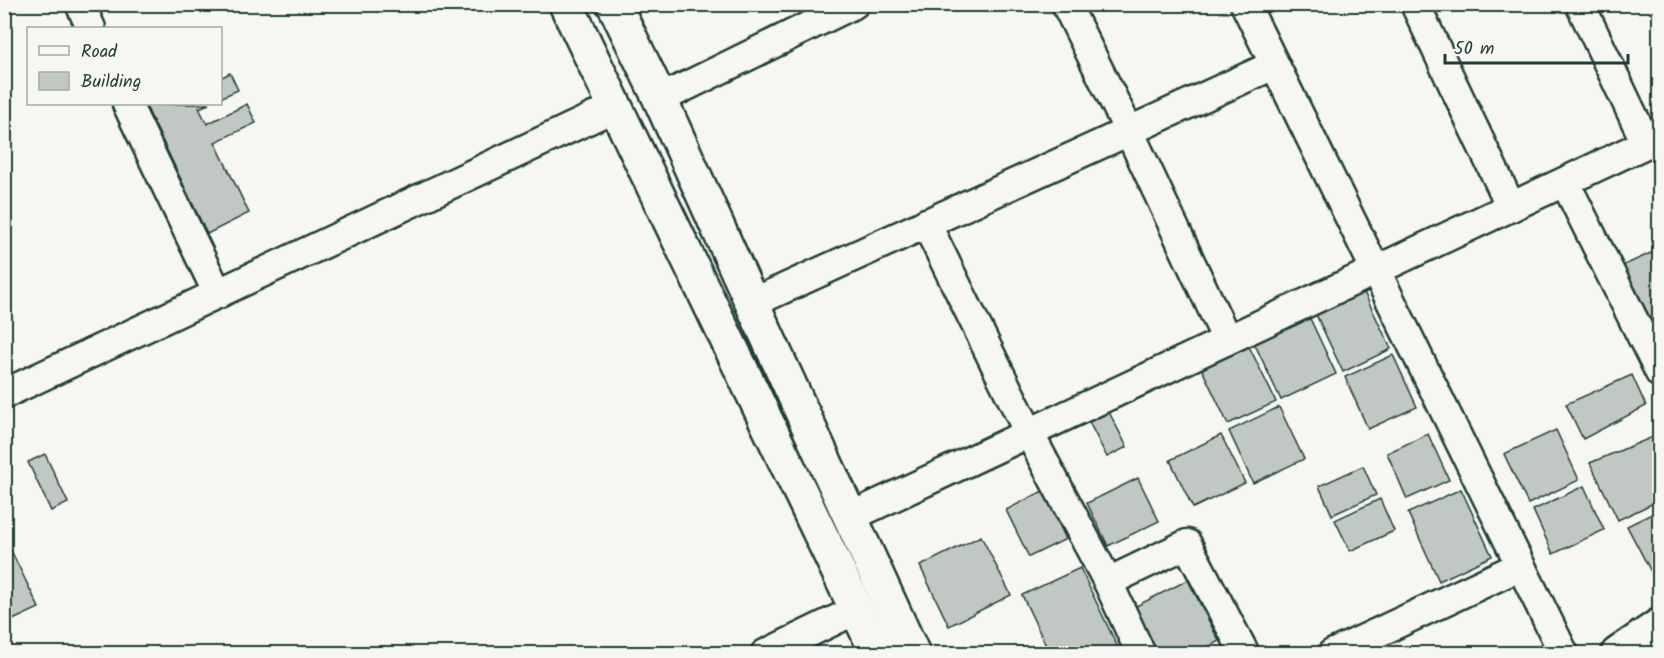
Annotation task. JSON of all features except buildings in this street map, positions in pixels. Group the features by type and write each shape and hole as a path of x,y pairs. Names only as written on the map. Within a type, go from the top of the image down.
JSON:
{"main road":[{"path":"566,4 878,654"},
{"path":"614,4 660,99 913,654"},
{"path":"1618,654 1659,625"}],"street":[{"path":"80,4 91,27"},
{"path":"660,99 854,4"},
{"path":"1066,4 1129,131 1227,340"},
{"path":"1245,4 1563,654"},
{"path":"1415,4 1511,207"},
{"path":"850,517 1653,140 1580,4"},
{"path":"752,303 1274,65"},
{"path":"127,105 218,294"},
{"path":"4,394 615,107"},
{"path":"1565,182 1659,373"},
{"path":"926,223 1029,433 1108,582 1141,654"},
{"path":"1108,582 1187,544 1245,654"},
{"path":"1332,654 1520,566"},
{"path":"765,654 858,609"}]}
